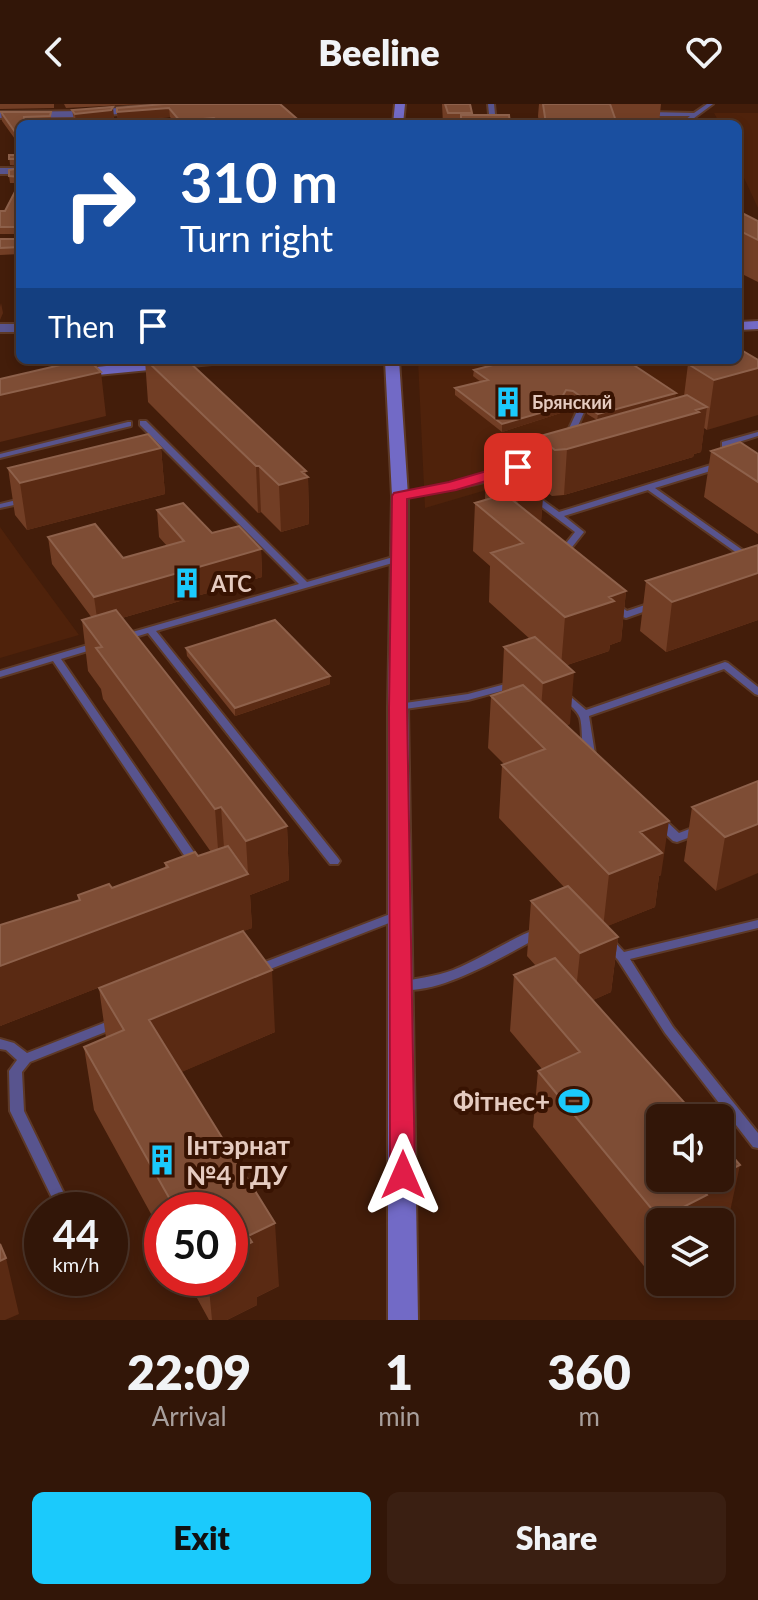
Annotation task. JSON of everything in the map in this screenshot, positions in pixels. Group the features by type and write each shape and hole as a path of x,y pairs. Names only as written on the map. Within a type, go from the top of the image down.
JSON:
{"main road":[{"path":"60,375 133,364"},
{"path":"392,364 400,496 398,707 403,1320"}],"street":[{"path":"0,115 36,109 86,114 192,104"}],"lane":[{"path":"688,120 710,104"},
{"path":"634,114 695,115"},
{"path":"400,496 451,487 536,461 570,436 581,410 568,402"},
{"path":"143,423 305,585"},
{"path":"0,456 128,424"},
{"path":"558,515 714,467 726,460 725,444 758,434"},
{"path":"162,462 177,458"},
{"path":"714,467 725,474"},
{"path":"500,473 512,481"},
{"path":"650,488 758,567"},
{"path":"523,490 580,532 558,558 569,568"},
{"path":"2,506 32,498"},
{"path":"0,674 400,558"},
{"path":"743,573 758,567"},
{"path":"603,596 626,615 670,599"},
{"path":"150,630 334,861"},
{"path":"55,658 203,874"},
{"path":"584,714 725,665 758,692"},
{"path":"398,707 468,697 529,681"},
{"path":"554,686 584,714 590,755 601,765"},
{"path":"656,817 677,838 718,822"},
{"path":"243,975 400,914"},
{"path":"622,957 758,924"},
{"path":"402,986 430,984 479,966 538,932 549,929"},
{"path":"603,936 622,957 669,1030 758,1143"},
{"path":"56,1192 17,1111 15,1071 25,1059 127,1020"},
{"path":"0,1044 10,1046 25,1059"}],"shaded area":[{"path":"714,113 758,113 758,208 742,174 742,120 718,120"},
{"path":"742,362 758,369 676,434 425,508 418,364"},
{"path":"0,527 20,555 79,635 0,658"}],"building":[{"path":"164,104 280,104 298,120 179,120 169,108 117,112 117,108"},
{"path":"445,104 470,104 472,113 448,113"},
{"path":"543,104 610,104 616,120 545,120"},
{"path":"113,107 111,110 75,114 72,110"},
{"path":"1,112 51,112 50,116 16,120 16,133"},
{"path":"461,115 509,115 510,120 461,120"},
{"path":"16,169 16,177 9,176 9,170"},
{"path":"16,190 16,227 0,227 0,211 5,211"},
{"path":"742,213 758,221 758,240 742,232"},
{"path":"0,239 16,239 16,247 0,248"},
{"path":"742,351 758,360 758,368 714,380 688,364 742,364"},
{"path":"65,364 93,364 101,372 0,395 0,379"},
{"path":"150,364 191,364 306,471 302,472 308,477 279,485"},
{"name":"Брянский","path":"497,364 632,364 676,393 598,414 587,407 587,401 566,390 562,397 571,404 502,424 455,388 488,380 474,370"},
{"path":"687,395 707,407 696,410 699,412 567,449 555,450 537,437"},
{"path":"148,434 161,448 20,483 8,468"},
{"path":"740,442 758,454 758,482 711,451"},
{"path":"511,461 544,486 518,493 486,468"},
{"path":"505,494 626,591 609,597 614,601 565,617 491,553 523,543 475,503"},
{"path":"183,503 212,533 239,526 261,549 94,597 48,537 95,524 123,558 184,541 157,510"},
{"path":"758,545 758,573 672,602 646,581"},
{"path":"116,610 287,826 246,841 221,807 215,809 96,648 102,647 82,620"},
{"path":"275,620 330,676 235,708 186,648"},
{"path":"535,637 574,672 543,683 504,647"},
{"path":"523,685 669,821 640,832 662,853 609,874 502,765 545,749 491,696"},
{"path":"758,781 758,824 725,837 692,807"},
{"path":"228,846 248,874 0,966 0,925 80,900 78,895 109,884 112,888 168,867 165,863 195,852 198,856"},
{"path":"568,886 618,937 580,953 531,901"},
{"path":"243,931 272,970 149,1020 275,1223 248,1236 248,1192 166,1192 84,1047 124,1030 99,988"},
{"path":"555,958 685,1104 646,1104 646,1192 704,1192 707,1195 682,1208 651,1208 538,1071 580,1052 514,975"},
{"path":"0,1244 6,1258 0,1261"}],"place":[{"name":"Брянский","path":"508,402"},
{"name":"АТС","path":"187,583"},
{"name":"Фітнес+","path":"574,1101"},
{"name":"Інтэрнат №4 ГДУ","path":"162,1160"}],"route":[{"path":"403,1175 398,707 400,496 451,487 518,467"}]}
